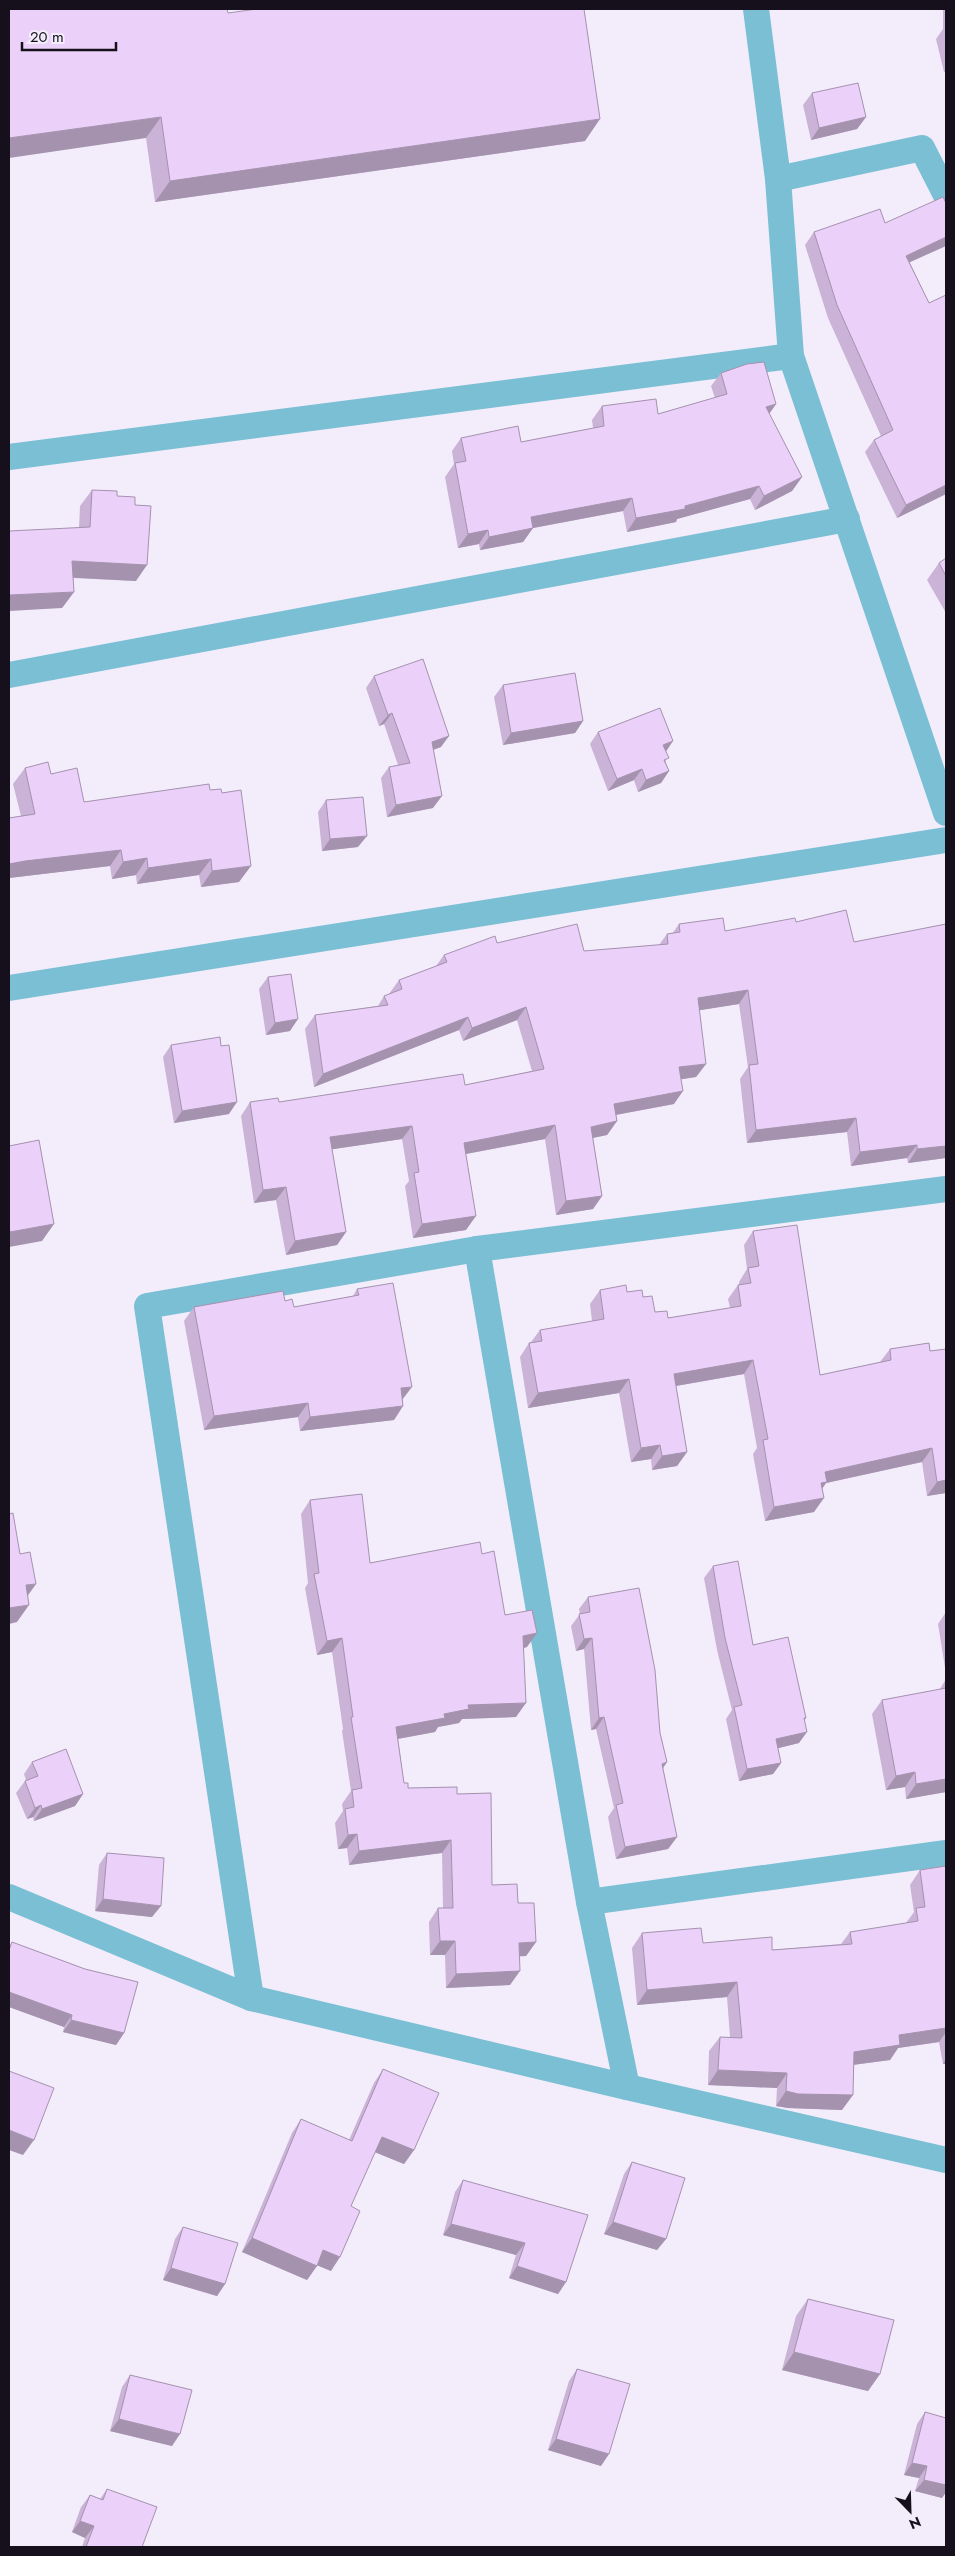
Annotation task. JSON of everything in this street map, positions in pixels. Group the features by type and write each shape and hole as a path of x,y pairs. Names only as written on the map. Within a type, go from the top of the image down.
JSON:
{"street":[{"path":"756,9 778,179 791,356 946,814"},
{"path":"778,179 922,148 946,195"},
{"path":"9,457 791,356"},
{"path":"9,675 847,519"},
{"path":"9,988 946,840"},
{"path":"251,1998 147,1306 477,1249 946,1189"},
{"path":"477,1249 589,1902 627,2087"},
{"path":"589,1902 946,1853"},
{"path":"9,1897 251,1998 946,2160"}],"building":[{"path":"9,9 227,9 228,13 257,9 584,9 600,119 170,181 161,117 9,138"},
{"path":"858,83 866,117 819,128 812,93"},
{"path":"943,197 946,203 946,237 906,256 929,303 946,295 946,485 906,505 874,440 893,430 837,305 814,232 880,209 885,223"},
{"path":"764,362 776,404 766,407 802,477 764,496 759,486 685,506 685,509 636,518 632,498 531,517 533,528 489,537 488,530 468,534 455,463 466,461 461,438 518,426 521,442 604,426 602,406 656,399 658,414 727,394 721,373 747,364"},
{"path":"92,490 117,491 117,496 135,497 135,505 151,506 147,565 72,561 74,592 9,595 9,531 90,527"},
{"path":"946,558 946,576 939,563"},
{"path":"423,659 449,736 432,742 442,796 396,805 389,767 410,763 392,713 388,715 374,676"},
{"path":"575,673 583,721 511,733 503,685"},
{"path":"660,708 673,741 663,745 669,758 664,760 669,771 646,780 642,769 617,779 598,732"},
{"path":"48,762 51,774 77,768 84,802 209,784 210,790 221,789 222,793 241,790 251,866 212,871 211,859 148,868 147,858 123,862 121,850 9,864 9,818 35,814 25,768"},
{"path":"363,797 367,836 330,839 326,800"},
{"path":"846,910 854,942 946,924 946,1146 917,1149 917,1145 860,1152 856,1118 756,1130 749,1065 758,1064 748,990 698,998 706,1064 679,1067 683,1091 614,1104 617,1121 591,1127 602,1196 566,1201 555,1125 464,1143 476,1216 422,1224 414,1173 419,1172 412,1126 330,1137 346,1232 295,1241 286,1187 263,1190 250,1102 278,1098 279,1102 463,1074 465,1085 544,1069 526,1007 472,1028 468,1017 323,1074 315,1015 388,1005 384,996 402,989 399,980 447,962 444,955 495,936 497,943 577,924 584,951 668,944 667,934 680,932 679,924 723,918 725,931 795,918 796,922"},
{"path":"291,974 298,1019 275,1023 268,977"},
{"path":"220,1037 221,1046 229,1045 237,1102 182,1111 171,1045"},
{"path":"39,1140 54,1224 10,1232 9,1146"},
{"path":"797,1225 820,1375 891,1360 890,1349 929,1343 930,1351 946,1349 946,1480 937,1482 932,1448 825,1472 827,1482 821,1483 824,1498 774,1507 763,1440 768,1439 753,1360 674,1374 687,1452 662,1456 660,1445 641,1448 629,1379 538,1393 529,1343 542,1341 540,1330 604,1319 600,1290 626,1285 627,1292 642,1290 643,1297 652,1296 655,1312 667,1311 668,1318 741,1306 738,1285 751,1283 748,1268 759,1266 753,1231"},
{"path":"393,1283 412,1387 401,1388 403,1406 310,1417 308,1403 214,1416 194,1307 283,1291 285,1301 292,1299 294,1307 359,1295 357,1289"},
{"path":"362,1494 370,1563 480,1542 482,1554 494,1551 505,1615 532,1610 537,1633 523,1636 526,1703 468,1705 469,1709 444,1714 445,1718 396,1727 404,1783 408,1783 408,1788 457,1787 457,1794 491,1793 492,1885 517,1884 518,1903 534,1903 536,1942 519,1943 520,1971 456,1974 455,1941 440,1941 438,1908 453,1908 451,1840 359,1851 357,1834 348,1835 345,1809 354,1807 352,1790 362,1788 351,1717 353,1717 342,1638 327,1641 314,1574 319,1573 310,1500"},
{"path":"13,1513 20,1554 30,1552 36,1584 26,1585 29,1605 9,1608 9,1514"},
{"path":"738,1561 753,1645 788,1637 806,1718 804,1718 807,1732 776,1739 781,1763 747,1769 734,1707 742,1705 725,1638 713,1566"},
{"path":"639,1588 655,1670 660,1733 667,1762 662,1764 677,1837 625,1847 616,1805 623,1803 604,1717 599,1718 592,1638 584,1639 579,1614 590,1612 588,1597"},
{"path":"946,1688 946,1779 916,1784 915,1772 896,1776 882,1700"},
{"path":"66,1749 83,1794 42,1809 41,1805 35,1808 25,1781 38,1776 32,1762"},
{"path":"107,1853 164,1858 161,1906 103,1899"},
{"path":"946,1866 946,2028 899,2035 900,2045 854,2052 853,2095 798,2094 786,2091 787,2073 718,2070 720,2037 742,2038 737,1982 647,1990 642,1933 701,1928 703,1943 772,1937 772,1950 852,1944 850,1932 918,1921 916,1908 925,1907 920,1870"},
{"path":"12,1942 85,1969 138,1982 124,2033 71,2020 72,2015 9,1992 9,1950"},
{"path":"383,2069 439,2093 414,2150 382,2137 351,2206 360,2211 340,2257 323,2250 317,2266 252,2238 301,2119 352,2141"},
{"path":"9,2071 54,2088 34,2140 9,2130"},
{"path":"632,2162 685,2178 666,2239 613,2222"},
{"path":"463,2180 588,2215 566,2282 517,2266 525,2243 451,2224"},
{"path":"183,2227 238,2243 225,2284 171,2268"},
{"path":"808,2299 894,2320 880,2374 794,2352"},
{"path":"577,2369 630,2384 609,2454 556,2439"},
{"path":"130,2375 192,2390 180,2434 119,2419"},
{"path":"925,2412 946,2418 946,2485 924,2480 927,2466 912,2463"},
{"path":"107,2489 157,2507 142,2547 86,2547 94,2526 80,2521 90,2495 103,2500"}]}
